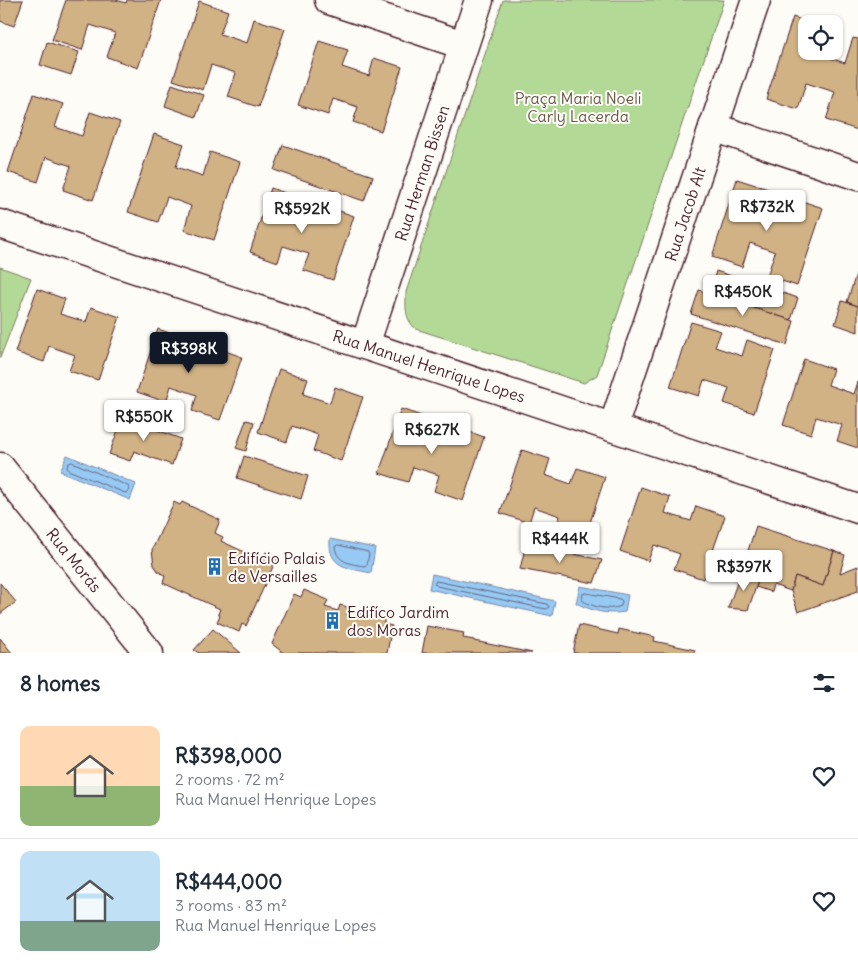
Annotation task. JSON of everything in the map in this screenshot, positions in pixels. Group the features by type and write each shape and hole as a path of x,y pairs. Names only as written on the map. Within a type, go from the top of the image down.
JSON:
{"street":[{"path":"329,0 463,45"},
{"name":"Rua Herman Bissen","path":"365,345 479,0"},
{"name":"Rua Jacob Alt","path":"614,428 756,0"},
{"path":"713,127 858,176"},
{"name":"Rua Manuel Henrique Lopes","path":"0,224 858,509"},
{"name":"Rua Morás","path":"0,467 149,653"}],"green space":[{"name":"Praça Maria Noeli Carly Lacerda","path":"503,0 724,0 597,375 584,383 416,329 408,317 406,292"},
{"path":"0,267 31,278 0,358"}],"water":[{"path":"67,455 136,484 130,500 60,471"},
{"path":"330,539 375,548 371,573 347,568 336,561 330,549"},
{"path":"432,574 555,601 552,616 429,589"},
{"path":"580,586 628,595 625,612 600,612 576,603"}],"building":[{"path":"0,0 23,0 14,26 0,21"},
{"path":"66,0 116,0 126,3 127,0 161,0 138,68 107,57 115,33 90,25 82,50 52,40"},
{"path":"199,1 228,11 220,34 247,43 254,19 285,29 258,107 228,97 236,73 211,65 203,90 173,80"},
{"path":"793,17 798,19 798,60 836,60 845,63 853,38 858,39 858,130 826,120 835,92 806,83 798,109 766,99"},
{"path":"319,41 348,50 342,67 369,76 374,58 402,67 381,131 353,122 358,107 333,99 328,115 298,105"},
{"path":"47,42 79,52 71,75 40,65"},
{"path":"172,84 204,95 196,117 165,106"},
{"path":"34,94 63,104 55,127 82,136 90,112 120,122 93,200 63,190 71,166 46,157 38,182 8,172"},
{"path":"154,134 184,144 176,167 203,176 210,152 240,162 214,240 184,230 191,206 167,197 158,222 128,212"},
{"path":"283,145 373,176 364,201 274,170"},
{"path":"737,179 768,189 760,213 786,221 793,198 823,208 797,286 767,276 775,252 750,243 742,267 712,257"},
{"path":"271,188 299,198 295,213 320,221 325,206 354,216 333,280 303,270 309,254 283,246 278,262 250,252"},
{"path":"858,268 858,306 847,302"},
{"path":"716,271 798,298 791,320 709,294"},
{"path":"37,289 65,299 60,314 86,322 91,307 120,317 98,380 69,371 75,355 49,346 44,362 15,352"},
{"path":"699,290 794,321 787,345 691,314"},
{"path":"842,301 858,306 858,332 835,324"},
{"path":"691,322 721,331 715,347 742,356 747,340 775,350 754,413 724,403 729,388 704,380 699,396 670,387"},
{"path":"158,329 187,339 182,354 209,362 214,347 242,357 220,420 192,411 197,395 171,386 166,402 137,392"},
{"path":"804,359 833,369 828,385 854,394 858,382 858,448 837,441 842,425 816,417 811,434 783,425"},
{"path":"279,369 308,379 303,394 330,403 335,387 363,397 341,461 313,451 318,435 292,426 287,442 258,432"},
{"path":"401,409 430,419 424,434 451,443 456,427 484,437 463,501 434,491 439,475 413,467 408,482 379,473"},
{"path":"123,417 181,439 172,465 134,451 130,461 109,454"},
{"path":"246,420 254,422 246,451 236,448"},
{"path":"522,450 550,459 545,475 571,484 577,468 605,477 584,541 555,531 560,516 534,507 529,523 500,513"},
{"path":"244,456 308,476 301,499 237,478"},
{"path":"641,487 670,497 665,513 691,521 696,506 725,516 703,579 674,569 680,554 654,545 648,561 620,551"},
{"name":"Edifício Palais de Versailles","path":"174,502 180,505 182,502 220,520 215,533 223,537 221,541 253,556 254,553 263,557 266,552 277,558 246,626 242,624 239,632 217,622 220,609 163,583 165,576 154,565 152,550"},
{"path":"756,526 834,551 823,586 795,576 791,591 773,585 771,592 756,587 759,578 741,572"},
{"path":"526,544 602,560 594,583 520,569"},
{"path":"834,551 845,555 840,573 858,566 858,591 798,612 791,591 795,576 823,586"},
{"path":"741,572 759,578 748,610 728,608"},
{"path":"0,583 16,602 0,614"},
{"name":"Edifíco Jardim dos Moras","path":"304,590 328,600 325,607 338,611 340,605 348,607 347,615 360,618 361,613 384,618 384,624 392,626 387,653 284,653 281,651 272,644 294,594 301,597"},
{"path":"579,625 618,634 619,629 655,637 654,641 695,650 694,653 573,653"},
{"path":"427,626 464,633 463,638 474,641 532,653 422,653"},
{"path":"213,629 241,653 199,653 194,650"},
{"path":"0,638 12,653 0,653"}],"place":[{"name":"Edifício Palais de Versailles","path":"214,567"},
{"name":"Edifíco Jardim dos Moras","path":"333,621"}]}
